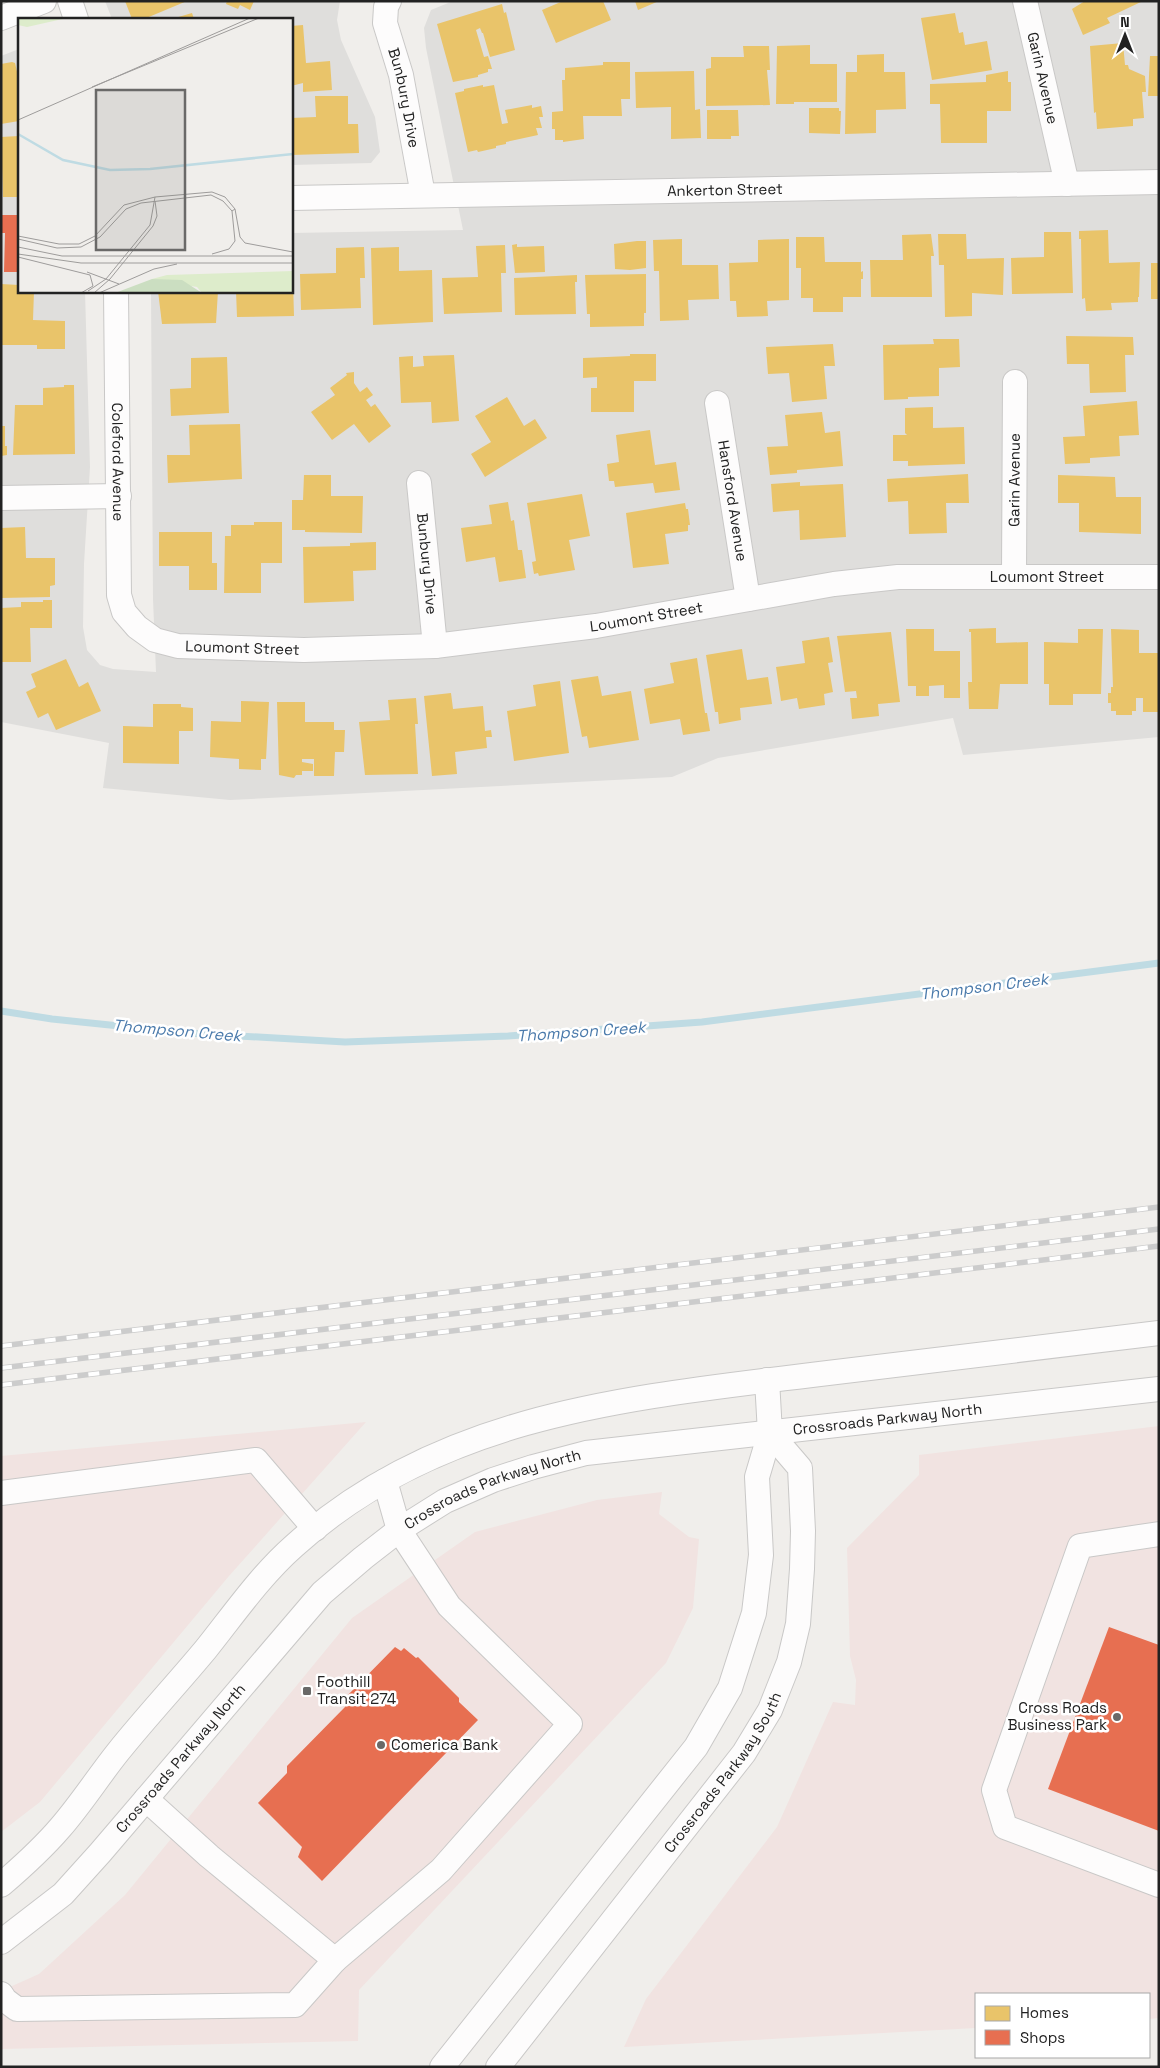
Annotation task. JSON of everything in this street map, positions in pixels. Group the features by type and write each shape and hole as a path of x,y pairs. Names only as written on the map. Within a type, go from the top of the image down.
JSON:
{"street":[{"path":"1,18 44,1"},
{"path":"70,1 76,18"},
{"name":"Bunbury Drive","path":"389,1 386,7 385,23 401,75 423,195"},
{"name":"Garin Avenue","path":"1025,1 1067,184"},
{"name":"Ankerton Street","path":"292,198 1159,182"},
{"name":"Coleford Avenue","path":"116,292 119,595 124,612 137,627"},
{"name":"Garin Avenue","path":"1014,576 1015,382"},
{"name":"Hansford Avenue","path":"717,403 748,599"},
{"name":"Bunbury Drive","path":"419,483 436,646"},
{"path":"1,498 119,496"},
{"name":"Loumont Street","path":"137,627 155,640 178,646 304,650 436,646 596,626 834,584 898,578 1014,576 1159,577"},
{"path":"1,1885 61,1828 116,1754 204,1651 252,1590 294,1546 371,1488 414,1465 467,1441 521,1423 631,1399 767,1380 1159,1333"},
{"path":"442,2067 696,1747 730,1688 754,1613 761,1555 756,1477 770,1433 767,1380"},
{"name":"Crossroads Parkway North","path":"1,1942 63,1894 322,1593 399,1530 445,1501 493,1480 532,1466 586,1453 1159,1390"},
{"name":"Crossroads Parkway South","path":"498,2067 744,1752 770,1710 789,1662 798,1624 803,1531 800,1468 770,1433"},
{"path":"1,1493 256,1460 315,1529"},
{"path":"1,1994 5,2000 17,2009 295,2005 335,1960 441,1870 570,1724 449,1606 399,1530 385,1481"},
{"path":"1159,1534 1080,1546 994,1790 1005,1827 1159,1885"},
{"path":"146,1799 210,1856 335,1960"}],"shaded area":[{"path":"105,1 340,1 337,20 341,40 375,117 380,152 371,163 292,165 292,18 112,18"},
{"path":"453,1 1159,1 1159,737 963,755 953,718 718,758 672,777 230,800 103,788 109,743 1,722 1,56 18,49 18,292 85,292 90,467 84,564 83,627 87,650 100,665 113,669 156,672 153,599 151,292 292,292 292,233 463,230 426,48 424,28 431,10"},
{"path":"366,1422 229,1576 40,1802 1,1832 1,1456"},
{"path":"1159,1426 1159,2018 1150,2019 1150,1993 975,1993 975,2028 624,2047 646,1999 777,1827 833,1702 855,1705 856,1680 850,1656 847,1548 919,1475 919,1455"},
{"path":"662,1492 659,1514 689,1537 699,1539 693,1608 666,1663 359,1990 358,2041 1,2049 1,1991 39,1974 125,1895 352,1618 475,1532 597,1500"}],"building: Homes":[{"path":"125,1 187,1 146,18 132,18"},
{"path":"227,1 254,1 250,10 240,5 238,9 226,4"},
{"path":"563,1 603,1 611,20 556,43 542,10"},
{"path":"635,1 659,1 638,10"},
{"path":"1085,1 1143,1 1107,18 1110,23 1083,35 1072,9"},
{"path":"502,4 504,13 506,12 515,50 490,57 483,33 480,28 476,30 484,57 488,56 492,69 488,69 488,72 478,75 478,77 453,82 437,24"},
{"path":"192,13 194,18 175,18"},
{"path":"955,13 959,33 963,32 965,45 987,41 992,70 932,80 921,18"},
{"path":"303,25 306,63 330,61 332,90 303,92 303,83 292,86 292,26"},
{"path":"1123,43 1125,65 1128,65 1129,69 1145,76 1146,92 1142,92 1144,118 1133,119 1133,126 1097,129 1096,112 1094,113 1090,46"},
{"path":"810,45 810,64 837,64 837,102 776,104 777,46"},
{"path":"743,46 769,46 770,70 767,70 770,105 706,106 706,69 711,68 711,57 744,57"},
{"path":"884,54 884,72 905,72 906,109 876,110 876,133 845,134 846,72 857,72 857,55"},
{"path":"1150,56 1159,56 1159,96 1148,96"},
{"path":"603,62 630,62 630,99 621,99 622,116 583,116 584,139 563,142 563,140 555,140 555,129 552,129 552,112 563,111 562,80 565,80 565,68 603,65"},
{"path":"15,63 18,76 18,121 1,124 1,64"},
{"path":"694,71 695,110 700,109 701,138 671,139 671,107 636,108 635,72"},
{"path":"1008,71 1008,82 1011,82 1011,111 987,111 987,143 941,143 940,104 930,104 930,84 986,82 986,75"},
{"path":"483,85 483,87 494,85 502,124 508,123 505,110 532,105 532,108 541,106 543,117 539,117 542,128 536,128 538,135 506,142 506,144 496,146 496,148 468,152 455,93"},
{"path":"315,96 348,96 348,124 358,124 359,153 292,155 292,118 316,117"},
{"path":"809,108 839,108 839,111 841,111 840,134 809,133"},
{"path":"707,110 738,110 739,136 731,136 731,139 707,139"},
{"path":"18,136 18,197 3,197 1,137"},
{"path":"1108,230 1109,263 1140,262 1138,302 1111,303 1112,310 1086,311 1085,298 1082,299 1081,239 1079,239 1079,231"},
{"path":"1044,232 1071,232 1073,293 1012,294 1011,258 1044,257"},
{"path":"931,234 934,256 931,256 932,297 871,297 870,260 903,260 902,235"},
{"path":"938,234 966,234 967,259 1004,258 1003,295 972,293 972,316 945,317 944,265 939,265"},
{"path":"796,237 824,237 825,262 861,262 863,279 861,279 861,297 843,297 843,312 813,312 813,298 801,298 801,268 796,268"},
{"path":"682,239 682,265 718,265 719,299 688,300 689,320 660,321 659,271 654,271 653,240"},
{"path":"789,239 789,300 767,301 768,316 737,317 736,301 730,301 729,263 758,262 758,240"},
{"path":"646,241 646,268 615,269 614,244"},
{"path":"517,244 517,247 544,246 545,272 515,273 512,245"},
{"path":"505,245 506,273 501,273 502,312 444,314 442,278 478,277 476,246"},
{"path":"364,247 365,278 360,278 361,308 301,310 300,274 336,273 336,248"},
{"path":"399,247 399,271 432,270 433,322 373,325 371,248"},
{"path":"1151,263 1159,263 1159,299 1151,299"},
{"path":"646,274 644,326 590,327 590,314 587,314 585,275"},
{"path":"577,275 577,282 575,282 576,314 515,315 514,278"},
{"path":"293,281 294,316 237,317 236,292 292,292"},
{"path":"1,284 18,285 18,292 34,292 33,320 65,321 65,349 37,349 37,345 1,345"},
{"path":"158,292 218,292 216,323 162,324"},
{"path":"1066,336 1133,337 1134,355 1125,355 1126,392 1090,393 1089,364 1067,364"},
{"path":"933,339 959,339 960,367 939,368 939,396 884,400 883,345 934,344"},
{"path":"833,344 835,366 824,366 827,399 792,402 789,373 768,374 766,347"},
{"path":"630,354 656,354 656,381 634,381 634,412 591,412 591,388 597,388 597,377 583,378 583,358 630,356"},
{"path":"454,355 459,421 432,423 431,402 401,403 399,357 413,356 413,367 424,366 423,356"},
{"path":"227,357 229,413 171,416 170,389 191,388 191,358"},
{"path":"354,372 354,383 360,392 367,387 373,395 366,400 371,407 375,404 391,426 369,443 354,424 332,440 311,412 335,395 330,388 347,375 346,373"},
{"path":"64,385 74,385 75,454 13,455 15,405 43,405 43,388 64,387"},
{"path":"507,397 524,426 535,419 547,438 485,477 471,454 491,442 475,416"},
{"path":"1137,401 1139,435 1119,436 1120,456 1090,458 1090,463 1065,464 1063,437 1085,436 1083,406"},
{"path":"933,407 933,428 964,427 965,464 908,466 908,461 893,461 893,435 907,435 905,433 905,408"},
{"path":"822,412 825,433 840,431 843,466 797,470 797,473 770,475 767,447 788,446 785,415"},
{"path":"240,424 242,479 168,483 167,455 190,455 189,425"},
{"path":"1,426 5,426 7,455 1,456"},
{"path":"650,430 655,465 676,462 680,490 655,493 653,483 615,487 614,481 609,481 607,464 619,462 616,435"},
{"path":"968,474 969,503 946,503 947,533 909,534 908,501 888,502 887,479"},
{"path":"304,475 331,475 331,496 363,496 362,533 292,530 292,500 303,500"},
{"path":"1058,475 1115,477 1116,497 1141,497 1141,534 1079,532 1079,503 1058,503"},
{"path":"800,482 800,486 843,484 846,537 800,540 799,510 773,512 771,484"},
{"path":"582,494 590,536 569,540 575,570 539,576 538,573 534,574 532,562 536,561 527,503"},
{"path":"508,502 511,521 514,520 518,550 522,550 526,578 499,582 495,557 466,562 461,528 492,524 489,505"},
{"path":"685,503 686,509 688,509 690,525 688,525 688,531 665,534 669,564 633,568 626,513"},
{"path":"254,522 282,522 282,563 261,563 261,593 224,593 225,536 231,536 231,525 254,525"},
{"path":"25,527 26,558 55,558 55,585 50,586 50,597 1,598 1,528"},
{"path":"159,532 212,532 212,563 217,563 217,590 189,590 189,566 159,566"},
{"path":"376,542 376,570 353,571 354,601 304,603 303,547 350,546 350,543"},
{"path":"43,600 52,600 52,628 30,628 31,662 1,662 1,608 21,607 21,602 43,602"},
{"path":"996,628 996,643 1028,642 1028,684 1000,684 998,709 969,709 968,682 972,682 971,632 969,632 969,629"},
{"path":"906,629 934,629 934,651 960,651 960,698 944,698 944,685 929,686 929,696 916,696 916,686 908,686"},
{"path":"1078,629 1103,629 1101,694 1073,694 1073,705 1049,705 1049,684 1044,684 1044,642 1078,643"},
{"path":"1111,629 1139,630 1139,653 1159,653 1159,712 1143,712 1143,698 1136,698 1136,711 1132,711 1132,715 1116,715 1116,711 1111,711 1111,703 1108,703 1108,693 1111,693 1111,687 1113,687"},
{"path":"891,632 900,702 878,704 879,716 852,719 850,698 857,698 856,691 845,692 837,636"},
{"path":"829,637 833,662 828,663 833,692 824,694 825,705 799,709 797,698 781,701 776,667 805,663 802,641"},
{"path":"742,649 747,680 768,677 772,704 740,708 741,720 719,724 718,712 715,712 706,655"},
{"path":"697,658 705,713 707,713 710,731 683,735 680,719 650,724 644,689 674,683 670,663"},
{"path":"66,659 79,687 88,682 101,711 56,730 48,713 38,718 26,692 36,687 31,674"},
{"path":"598,676 602,696 631,691 639,740 589,748 587,736 582,737 571,680"},
{"path":"560,681 569,753 514,761 507,711 536,706 533,685"},
{"path":"451,693 453,709 483,706 485,731 491,730 492,737 486,737 487,748 455,752 457,774 432,776 424,696"},
{"path":"416,698 418,724 415,724 418,774 365,775 359,722 390,720 388,700"},
{"path":"241,701 269,702 266,759 261,759 261,770 239,769 239,759 210,757 211,721 241,722"},
{"path":"277,702 305,702 305,722 334,722 334,730 345,730 344,752 335,752 334,776 314,776 314,759 302,759 302,762 313,764 313,771 302,771 302,775 296,775 294,778 279,775"},
{"path":"153,704 181,704 181,707 193,708 193,731 179,731 179,764 123,763 123,726 153,727"}],"building: Shops":[{"path":"1,215 18,215 18,272 4,272 5,233 1,233"},
{"name":"Cross Roads Business Park","path":"1109,1627 1159,1645 1159,1831 1048,1789"},
{"name":"Comerica Bank","path":"395,1647 401,1651 404,1648 416,1658 418,1657 478,1720 322,1881 298,1857 302,1847 258,1803 287,1773 287,1766 345,1707 344,1699"}],"waterway":[{"name":"Thompson Creek","path":"1,1011 52,1019 187,1033 345,1042 508,1036 702,1022 1159,963"}],"railway":[{"path":"1,1346 1159,1207"},
{"path":"1,1368 1159,1229"},
{"path":"1,1385 1159,1246"}],"place":[{"name":"Foothill Transit 274","path":"307,1691"},
{"name":"Cross Roads Business Park","path":"1117,1717"},
{"name":"Comerica Bank","path":"381,1745"}]}
